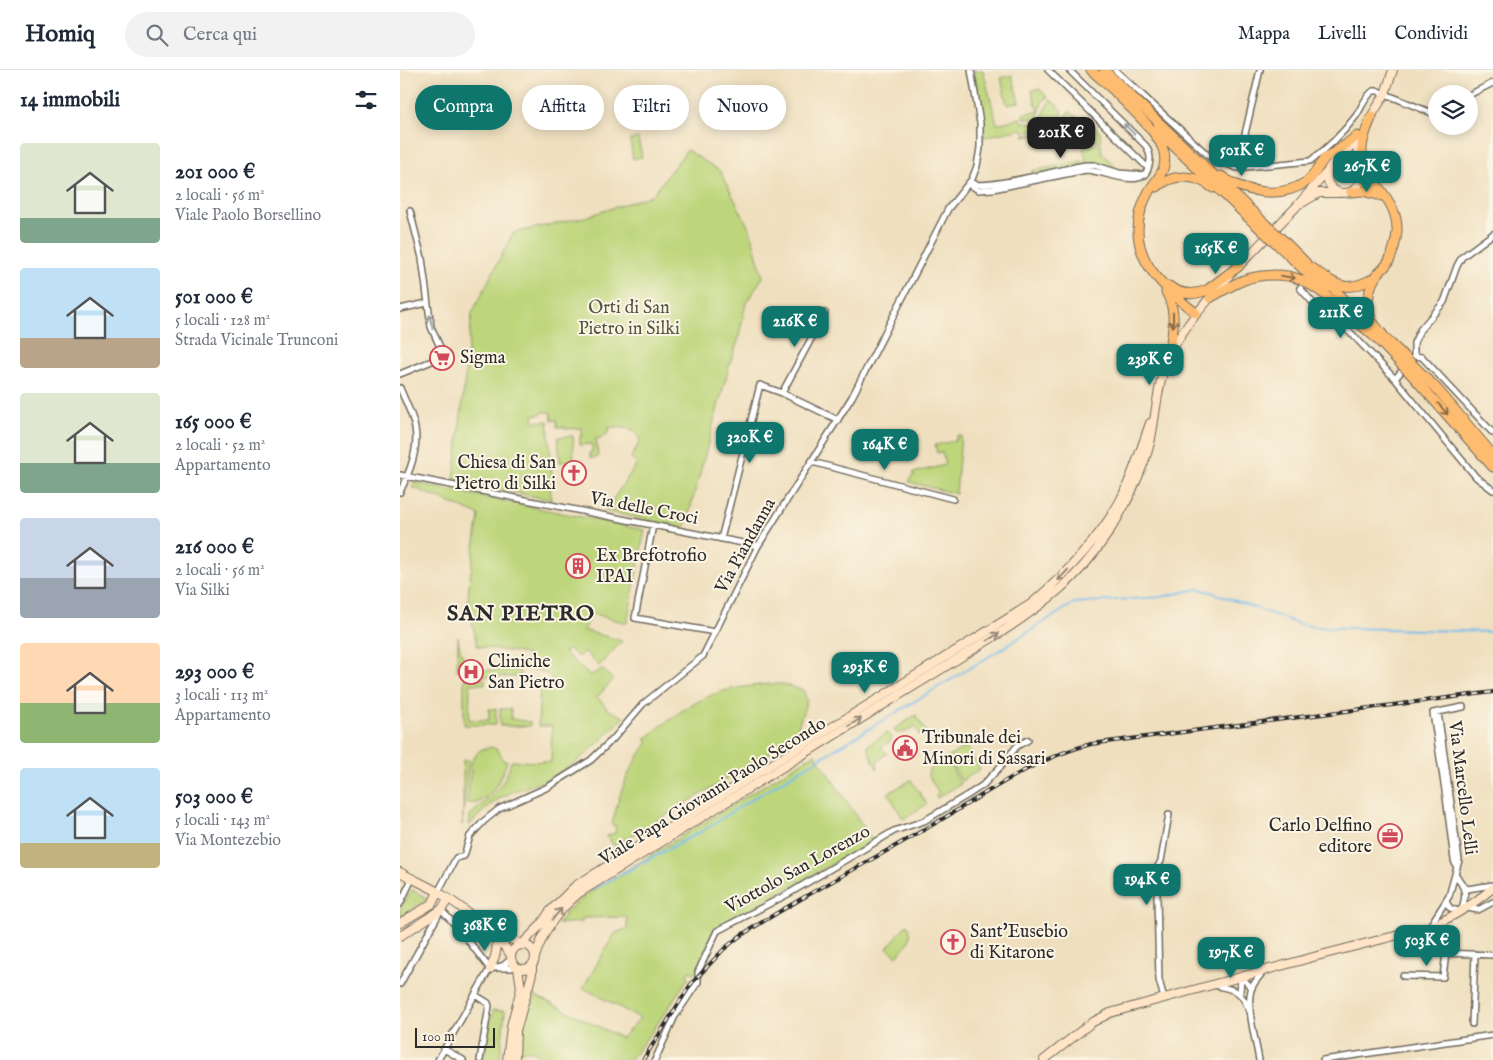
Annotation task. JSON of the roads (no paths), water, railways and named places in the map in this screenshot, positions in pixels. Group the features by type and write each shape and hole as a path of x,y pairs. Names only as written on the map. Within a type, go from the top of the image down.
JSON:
{"highway":[{"path":"1095,71 1155,135 1164,152 1165,165 1146,198 1139,216 1138,238 1143,257 1170,298 1173,311 1173,330 1166,364"},
{"path":"1095,71 1188,150 1235,185 1254,191 1272,192 1306,183 1314,175 1324,159 1360,133"},
{"path":"1116,93 1258,221"},
{"path":"1372,116 1362,149 1363,161 1369,173 1391,204 1396,216 1397,231 1389,262 1376,277 1369,292 1368,305 1370,317 1380,337"},
{"path":"1188,150 1280,243 1380,337"},
{"path":"1146,198 1168,179 1181,176 1194,178 1208,184 1258,221"},
{"path":"1361,178 1383,197 1396,216"},
{"path":"1351,192 1362,191 1383,197"},
{"path":"1280,243 1310,267 1380,337"},
{"path":"1158,279 1178,292 1195,294 1207,290 1239,266"},
{"path":"1310,267 1340,285 1351,287 1362,285 1376,277"},
{"path":"1210,298 1245,279 1263,276 1282,276 1300,279 1315,288 1407,359 1413,371 1493,467"},
{"path":"1158,279 1170,293 1196,313"},
{"path":"1413,371 1438,390 1493,455"}],"main road":[{"path":"1360,133 1358,147 1361,178 1359,185 1351,192 1340,194 1330,187 1326,180 1327,172 1331,164 1345,154 1372,116 1385,94 1393,70"},
{"path":"1338,160 1352,161 1359,168"},
{"name":"Viale Papa Giovanni Paolo Secondo","path":"536,957 540,942 556,915 579,893 1003,631 1035,610 1063,587 1107,534 1139,476 1152,436 1155,412 1166,364 1180,335 1196,313 1327,172"},
{"name":"Viale Papa Giovanni Paolo Secondo","path":"1296,207 1319,194 1340,194"},
{"name":"Viale Papa Giovanni Paolo Secondo","path":"519,944 539,927 558,902 575,886 1031,604 1057,582 1103,527 1120,500 1136,465 1155,412"},
{"path":"400,872 438,892 495,935 505,946 521,988 511,1026 507,1060"},
{"path":"1044,1060 1091,1023 1110,1013 1430,927 1464,910 1493,886"},
{"path":"400,923 432,904 438,892"},
{"path":"400,936 442,910 448,900"},
{"path":"495,935 530,947 536,957 532,966 532,974 516,1031 515,1060"},
{"path":"494,968 497,947 495,935"},
{"path":"511,958 514,949 519,944"},
{"path":"515,969 525,970 532,966"}],"street":[{"name":"Via Piandanna","path":"438,892 456,858 464,856 470,836 484,821 499,809 548,787 591,760 614,738 643,704 703,656 758,546 857,388 948,209 970,183 977,166 980,141 980,124 971,70"},
{"path":"1048,70 1148,168"},
{"path":"970,183 977,186 993,185 1063,169 1094,165 1119,173 1146,175 1151,160 1146,146 1069,70"},
{"path":"1115,70 1210,157 1237,168 1310,160 1345,129 1373,91 1428,111"},
{"path":"1237,168 1260,70"},
{"path":"1478,90 1493,83"},
{"path":"400,374 444,356 431,327 422,258 410,211"},
{"path":"1395,379 1407,359 1420,330 1444,302 1462,257 1466,252 1493,234"},
{"path":"1300,288 1313,302 1353,335 1395,379 1476,477 1493,490"},
{"path":"400,309 427,303"},
{"path":"782,393 825,313"},
{"path":"1407,359 1422,357 1493,433"},
{"path":"721,539 760,385 782,393 838,420"},
{"path":"400,388 415,427 417,445 408,476 400,492"},
{"path":"812,462 953,499"},
{"name":"Via delle Croci","path":"400,475 758,546"},
{"path":"653,525 635,618 715,632"},
{"name":"Via Marcello Lelli","path":"1430,927 1446,902 1457,868 1454,860 1435,712 1463,707"},
{"name":"Viottolo San Lorenzo","path":"655,1060 671,1024 698,982 698,972 717,931 788,894 894,831 924,821 972,793 988,779 1017,746 1028,740"},
{"path":"1164,998 1159,980 1157,878 1169,814"},
{"name":"Via Marcello Lelli","path":"1456,875 1463,886"},
{"path":"400,904 412,879"},
{"path":"1463,886 1467,889 1493,886"},
{"path":"1463,886 1466,897 1464,910"},
{"path":"1446,902 1450,908 1464,910 1478,910 1493,902"},
{"path":"400,984 442,910 494,968 515,969"},
{"path":"1403,976 1443,977 1446,953 1442,922"},
{"path":"1446,953 1493,955"},
{"path":"1472,1024 1475,954"},
{"path":"438,1060 475,995 494,968 511,958"},
{"path":"1259,1060 1251,1015 1250,992 1264,971"},
{"path":"1242,977 1252,988"},
{"path":"1240,993 1242,977"},
{"path":"1213,985 1240,993 1251,1015"},
{"path":"475,995 490,1006 480,1060"},
{"path":"1323,1060 1493,1035"},
{"path":"444,1049 463,1060"}],"waterway":[{"path":"591,890 704,830 1074,603 1161,597 1198,589 1302,625 1493,632"}],"railway":[{"path":"643,1060 691,984 724,949 740,936 1006,780 1048,759 1091,744 1493,692"}],"place":[{"name":"Sigma","path":"442,358"},
{"name":"Chiesa di San Pietro di Silki","path":"574,473"},
{"name":"Ex Brefotrofio IPAI","path":"578,566"},
{"name":"Cliniche San Pietro","path":"471,672"},
{"name":"Tribunale dei Minori di Sassari","path":"905,748"},
{"name":"Carlo Delfino editore","path":"1390,836"},
{"name":"Sant'Eusebio di Kitarone","path":"953,942"}],"district":[{"name":"SAN PIETRO","path":"521,614"}],"park label":[{"name":"Orti di San Pietro in Silki","path":"629,318"}]}
